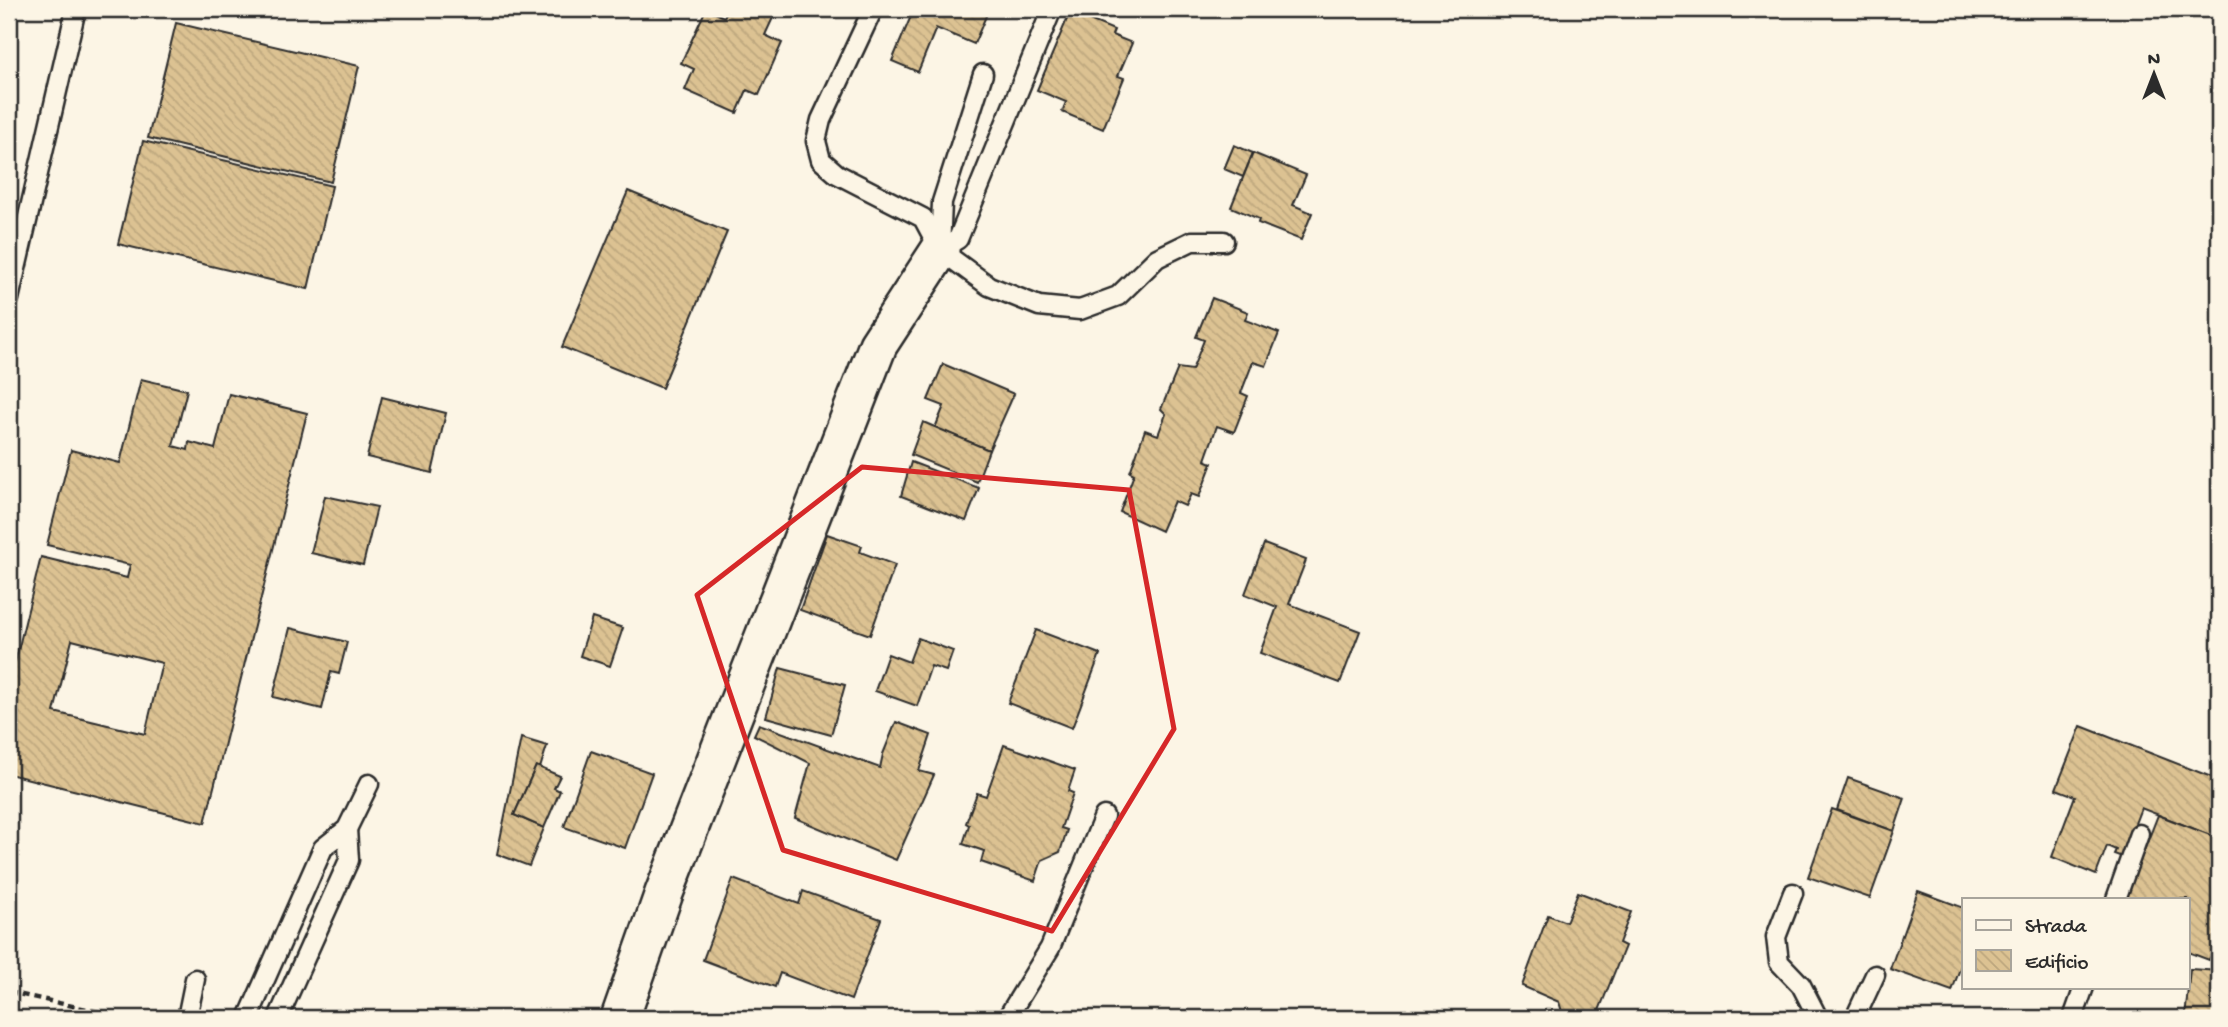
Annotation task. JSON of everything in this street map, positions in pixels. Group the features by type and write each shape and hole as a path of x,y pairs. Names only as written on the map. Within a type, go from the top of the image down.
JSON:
{"street":[{"path":"620,1018 664,892 878,345 940,250"}],"lane":[{"path":"9,299 76,9"},
{"path":"873,9 821,120 816,141 821,160 837,174 923,218 940,250 989,286 1039,306 1080,310 1118,296 1157,258 1192,241 1224,241"},
{"path":"940,250 958,239 1052,9"},
{"path":"940,250 942,202 983,74"},
{"path":"248,1018 323,848 347,830 369,784"},
{"path":"1007,1018 1050,948 1104,816"},
{"path":"278,1018 349,860 347,830"},
{"path":"2116,898 2139,834"},
{"path":"1793,892 1776,937 1779,962 1801,985 1818,1018"},
{"path":"1855,1018 1875,975"},
{"path":"187,1018 195,979"},
{"path":"2073,1018 2084,988"}],"path":[{"path":"9,992 127,1018"}],"highlighted area":[{"path":"862,467 1129,490 1174,729 1052,931 783,850 697,595"}],"building":[{"path":"706,9 724,17 728,9 777,9 765,35 782,43 759,95 747,90 737,113 685,90 694,69 681,63"},
{"path":"914,9 989,9 974,44 936,28 918,72 892,61"},
{"path":"1070,12 1114,30 1112,35 1132,43 1118,76 1124,78 1103,129 1062,112 1066,102 1037,90"},
{"path":"176,23 359,66 331,182 148,138"},
{"path":"143,141 332,186 308,289 118,244"},
{"path":"1234,145 1253,153 1243,177 1224,169"},
{"path":"1253,153 1306,175 1293,205 1312,213 1301,240 1258,223 1259,219 1231,207"},
{"path":"628,191 727,232 662,388 562,347"},
{"path":"1212,298 1248,312 1245,320 1279,333 1266,366 1253,362 1241,393 1248,396 1234,432 1217,426 1205,460 1212,463 1199,497 1191,494 1185,506 1174,501 1161,531 1120,512 1134,474 1130,472 1145,430 1158,435 1166,414 1161,409 1178,368 1192,370 1204,340 1196,337"},
{"path":"943,364 1014,394 989,450 935,428 944,406 928,400"},
{"path":"141,379 187,390 173,446 188,450 189,442 215,449 229,394 307,413 205,823 9,774 9,687 41,557 127,578 130,565 47,545 71,450 120,463","holes":["72,640 162,663 145,734 54,712"]},
{"path":"382,397 446,413 432,473 367,457"},
{"path":"923,422 989,450 977,482 911,455"},
{"path":"911,462 979,488 966,521 901,496"},
{"path":"325,496 377,507 363,565 311,553"},
{"path":"827,534 862,546 860,552 895,565 870,635 800,610"},
{"path":"1264,544 1306,560 1289,604 1360,631 1340,683 1260,653 1277,607 1245,594"},
{"path":"592,618 623,628 610,666 580,656"},
{"path":"290,628 347,642 339,674 331,672 322,709 273,697"},
{"path":"1036,630 1100,654 1072,728 1008,703"},
{"path":"918,638 953,651 946,671 931,666 917,706 875,691 888,654 909,662"},
{"path":"780,668 845,685 831,735 766,717"},
{"path":"896,722 931,735 919,771 934,775 896,860 795,818 810,763 754,735 759,724 880,768"},
{"path":"2081,726 2219,780 2219,825 2215,837 2141,808 2122,857 2114,854 2116,850 2107,846 2096,875 2052,857 2075,796 2056,789"},
{"path":"521,738 547,746 540,768 536,766 514,815 544,828 529,866 497,854"},
{"path":"1004,745 1075,770 1068,791 1073,793 1061,828 1067,830 1060,852 1042,860 1035,881 981,862 984,851 963,844 969,825 966,823 977,793 986,796"},
{"path":"591,751 652,773 625,848 564,827"},
{"path":"536,766 560,776 554,788 560,791 544,828 514,815"},
{"path":"1848,778 1905,798 1894,831 1837,810"},
{"path":"1832,809 1894,831 1870,898 1808,877"},
{"path":"2158,815 2215,837 2217,831 2219,832 2219,934 2209,960 2190,953 2190,898 2125,898"},
{"path":"733,879 799,904 803,891 881,919 851,1000 780,973 775,987 703,960"},
{"path":"1918,891 1962,907 1962,963 1952,991 1890,969"},
{"path":"1578,892 1631,912 1619,943 1625,946 1596,1018 1564,1018 1559,1002 1522,986 1548,915 1566,922"},
{"path":"2190,969 2219,971 2219,1018 2185,1018"}]}
